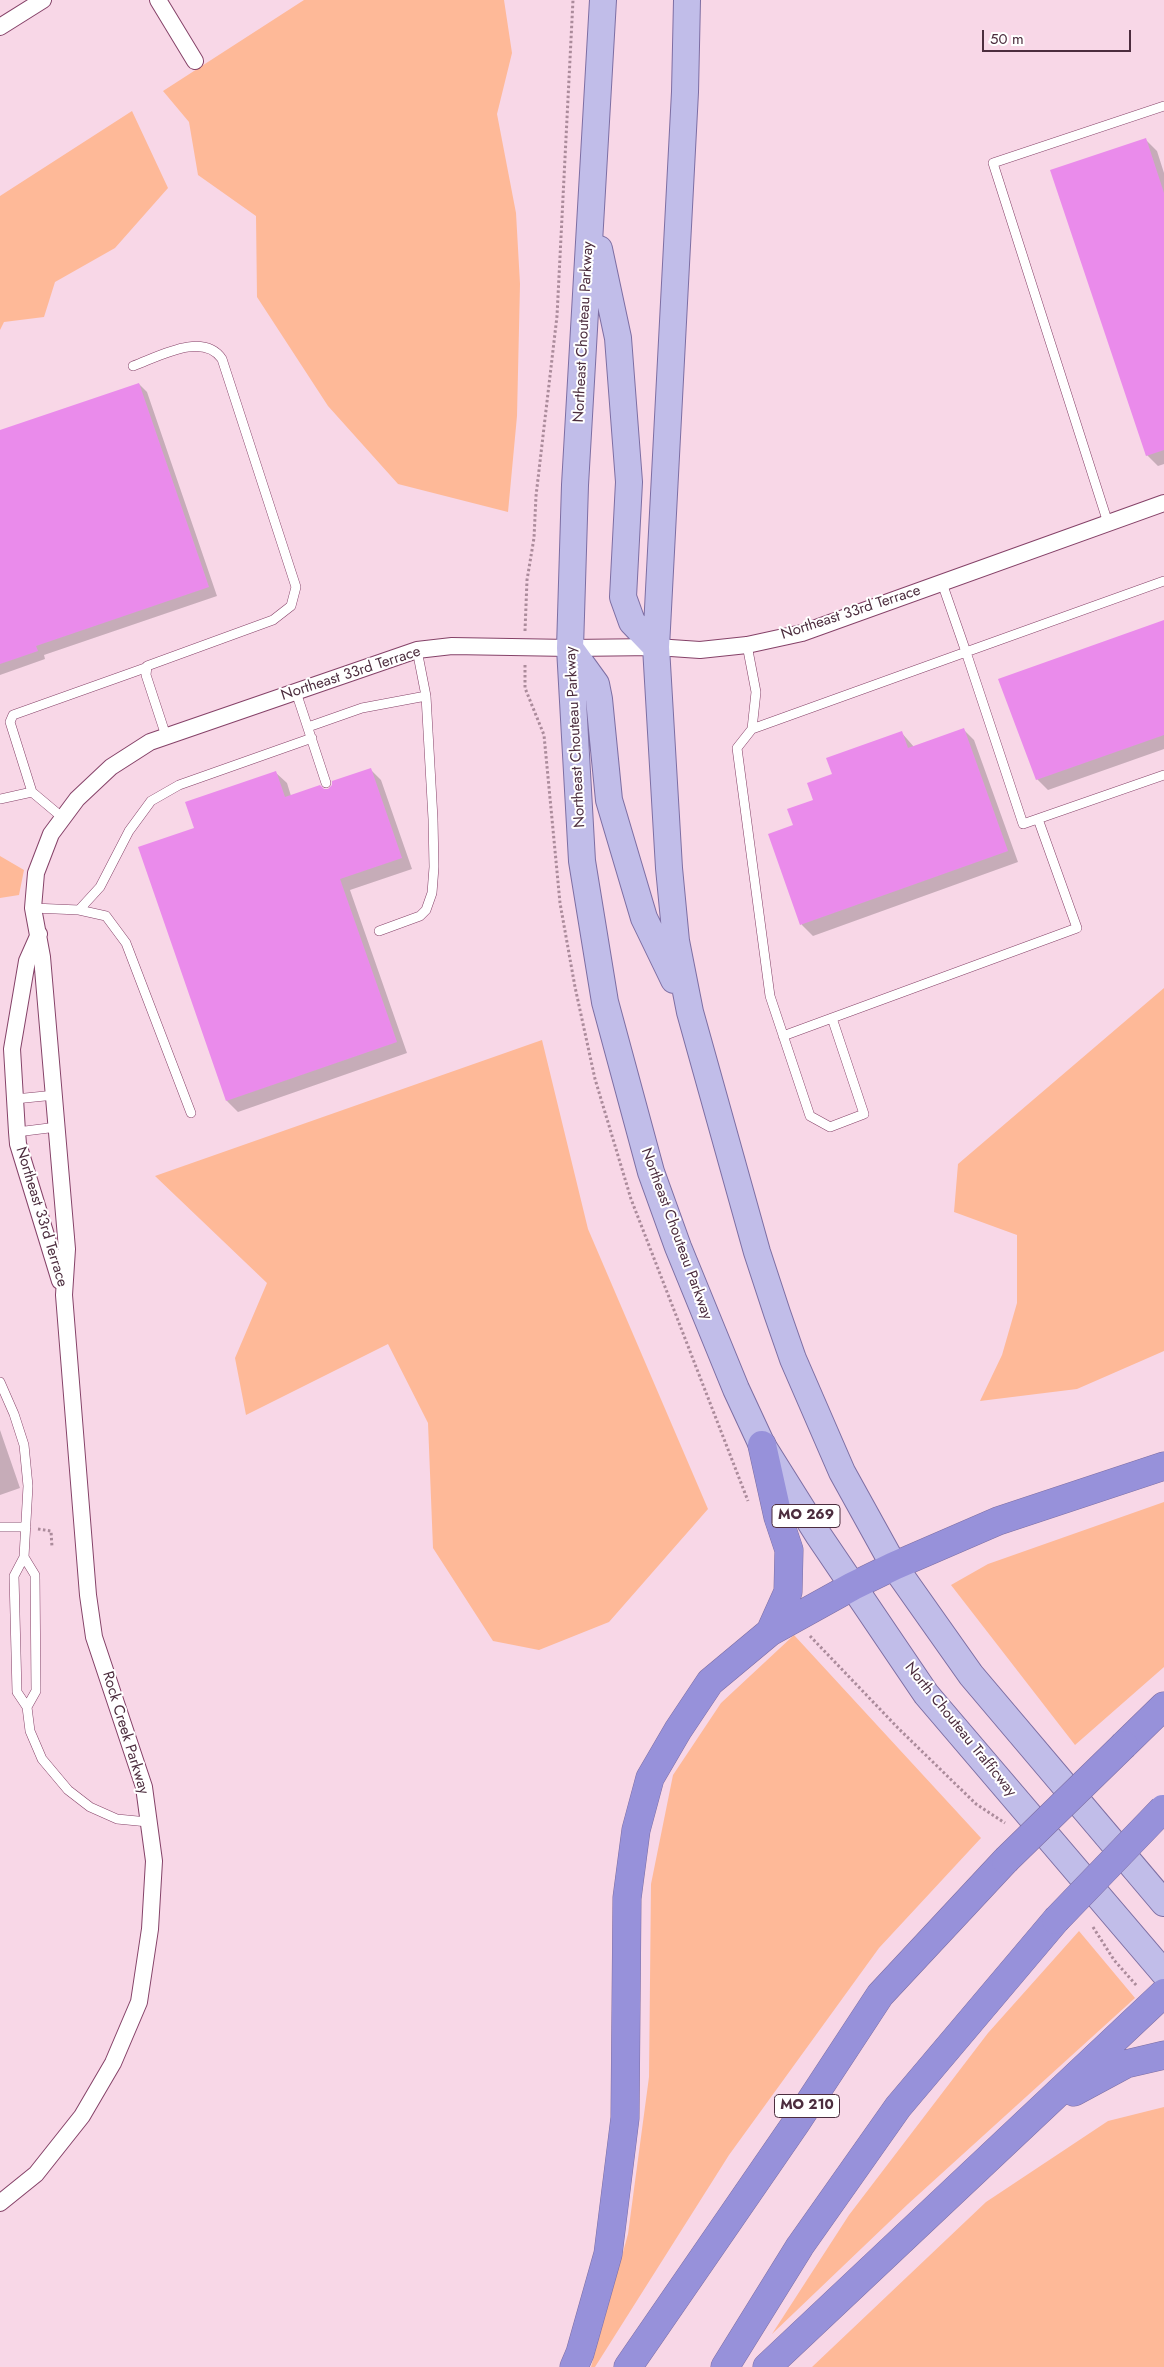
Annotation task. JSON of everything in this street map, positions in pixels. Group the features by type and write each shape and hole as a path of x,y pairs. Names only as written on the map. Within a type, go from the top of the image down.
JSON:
{"highway":[{"path":"762,1445 778,1517 789,1550 788,1592 770,1632"},
{"path":"574,2367 580,2353 608,2254 625,2118 627,1898 636,1830 650,1778 678,1730 710,1682 770,1632 853,1586 998,1521 1164,1466"},
{"name":"MO 210","path":"628,2367 790,2132 880,1995 1006,1860 1164,1706"},
{"path":"725,2367 800,2246 898,2107 1056,1920 1164,1809"},
{"path":"766,2367 1164,1993"},
{"path":"1038,2113 1126,2064 1164,2055"}],"main road":[{"name":"Northeast Chouteau Parkway","path":"603,0 575,485 570,648 582,861 606,1002 658,1191 706,1320 762,1445"},
{"path":"687,0 685,92 656,647 669,868 676,941 690,1012 757,1252 790,1350 842,1472 894,1566 970,1675 1164,1903"},
{"path":"592,214 618,338 629,482 624,597 632,622 656,647"},
{"path":"570,648 596,684 609,800 644,918 690,1012"},
{"name":"North Chouteau Trafficway","path":"762,1445 853,1586 926,1694 1164,1973"}],"street":[{"path":"0,27 42,0"},
{"path":"158,0 195,61"},
{"name":"Northeast 33rd Terrace","path":"94,1637 84,1555 64,1295 67,1249 55,1095 39,934 33,908 36,873 51,834 77,799 111,767 150,742 417,650 452,646 656,647 700,650 747,645 802,633 1164,503"},
{"name":"Northeast 33rd Terrace","path":"39,934 27,961 12,1050 16,1132 64,1295"},
{"name":"Rock Creek Parkway","path":"0,2203 36,2174 82,2116 113,2063 139,2002 150,1929 154,1861 144,1787 94,1637"}],"lane":[{"path":"1108,523 993,163 1164,106"},
{"path":"63,818 32,792 10,722 13,716 145,668 149,664 273,620 290,606 296,587 222,359 217,352 201,346 187,347 133,366"},
{"path":"832,1018 864,1114 830,1127 810,1116 770,996 737,748 752,729 1164,581"},
{"path":"942,583 1023,824 1164,775"},
{"path":"747,645 756,692 752,729"},
{"path":"379,931 420,916 426,910 432,893 434,867 433,819 426,696 417,650"},
{"path":"145,668 166,736"},
{"path":"296,692 326,783"},
{"path":"308,727 362,708 426,696"},
{"path":"79,910 100,887 129,831 151,801 179,785 312,738"},
{"path":"0,799 32,792"},
{"path":"783,1036 1077,928 1038,819"},
{"path":"33,908 79,910 106,916 126,943 191,1113"},
{"path":"15,1099 55,1095"},
{"path":"16,1132 57,1127"},
{"path":"0,1382 14,1414 24,1445 28,1486 24,1557 14,1576 17,1692 27,1707 30,1731 42,1759 68,1790 90,1807 117,1819 148,1822"},
{"path":"0,1527 26,1527"},
{"path":"24,1557 35,1575 36,1691 27,1707"}],"path":[{"path":"26,1527 51,1531 52,1546"}],"shaded area":[{"path":"304,0 504,0 512,53 497,114 516,213 520,284 517,416 508,512 398,484 328,406 257,297 256,216 198,175 189,122 163,91"},
{"path":"132,111 168,188 115,248 55,282 44,317 4,322 0,330 0,196"},
{"path":"0,856 24,870 19,895 0,898"},
{"path":"1164,988 1164,1351 1077,1389 980,1401 1002,1355 1017,1303 1017,1235 954,1212 958,1164"},
{"path":"542,1040 588,1229 708,1509 609,1622 539,1650 493,1641 433,1548 428,1423 388,1344 246,1415 235,1358 267,1283 155,1176"},
{"path":"1164,1502 1164,1667 1075,1745 951,1585 988,1564"},
{"path":"794,1635 981,1838 879,1948 729,2155 595,2367 591,2367 628,2234 649,2077 651,1884 673,1775 721,1703"},
{"path":"1079,1931 1135,1998 908,2204 772,2334 849,2215 988,2033"},
{"path":"1164,2107 1164,2367 812,2367 986,2202 1108,2121"}],"building":[{"path":"1146,138 1164,193 1164,450 1146,456 1050,170"},
{"path":"139,383 209,587 36,646 38,651 0,664 0,430"},
{"path":"1164,620 1164,735 1036,780 998,679"},
{"path":"964,728 1008,851 800,925 768,834 793,825 787,809 813,800 807,783 832,774 826,758 902,731 908,748"},
{"path":"371,768 402,858 340,879 397,1042 226,1101 138,847 194,828 185,802 276,771 285,797 320,785 324,789 328,789 332,785 332,781"}]}
